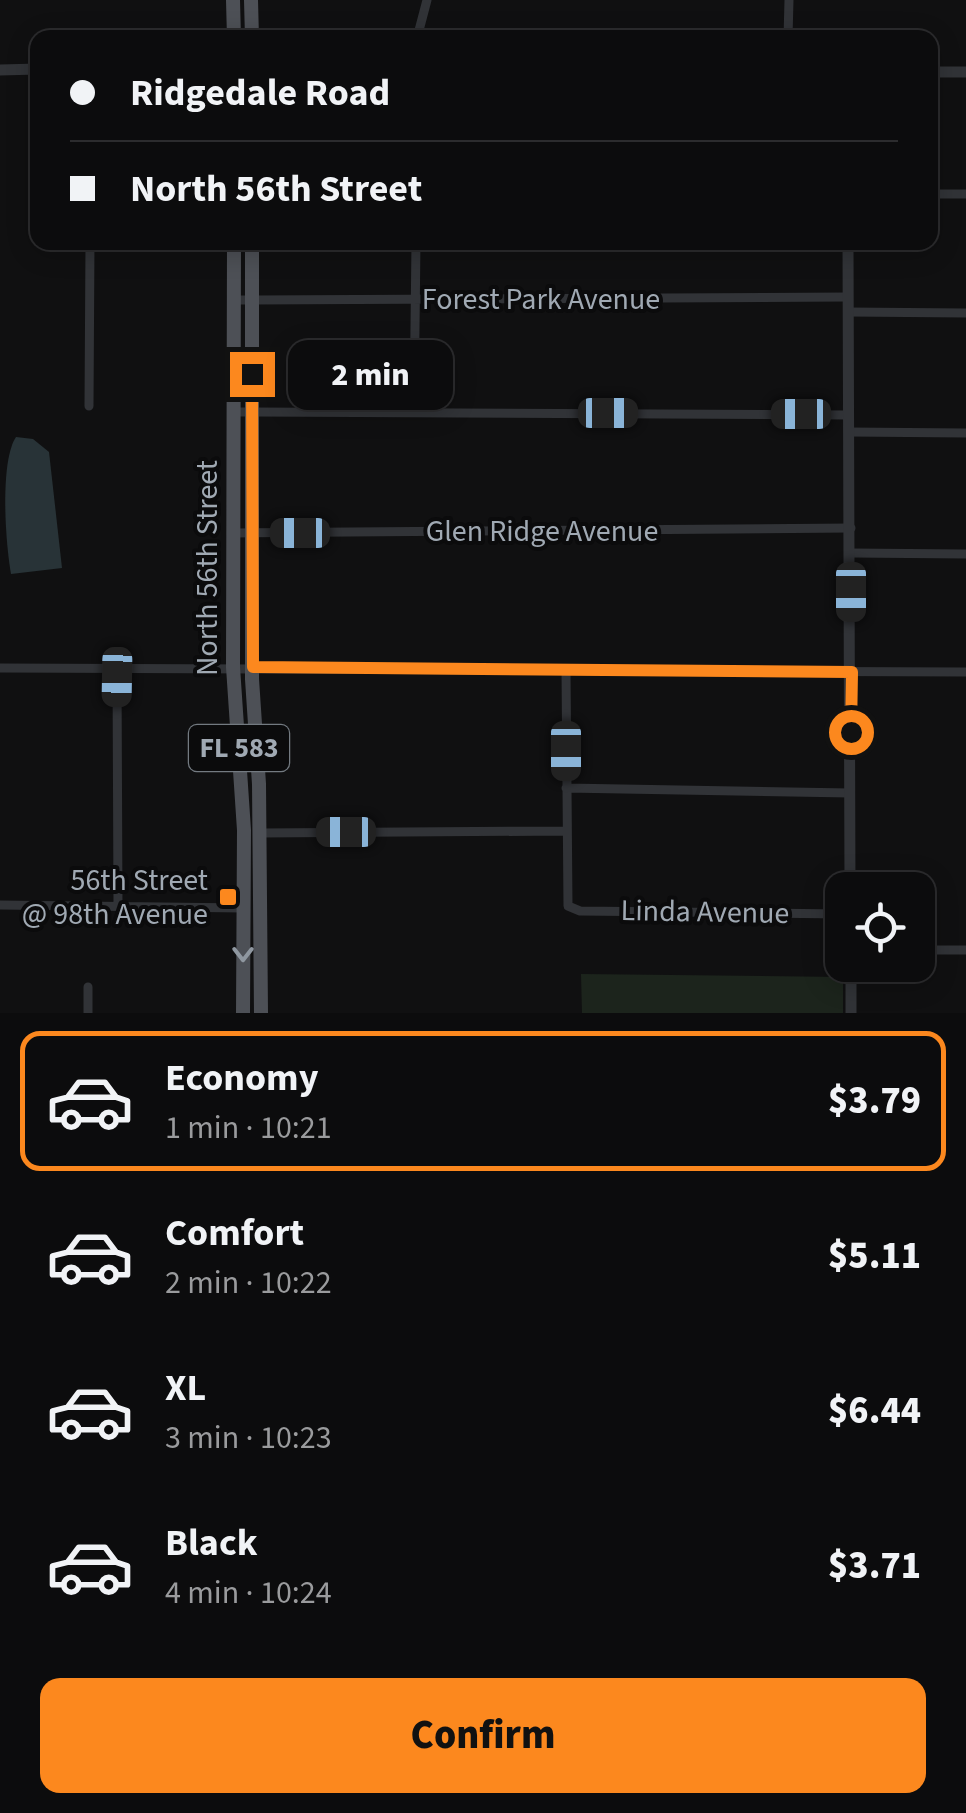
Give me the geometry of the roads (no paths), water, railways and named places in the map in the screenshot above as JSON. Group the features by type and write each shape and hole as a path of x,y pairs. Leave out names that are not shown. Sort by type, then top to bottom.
{"main road":[{"path":"233,0 234,30"},
{"path":"251,0 252,30"},
{"name":"North 56th Street","path":"234,250 233,667 244,836 243,1013"},
{"name":"North 56th Street","path":"252,250 253,667 260,833 261,1013"},
{"path":"242,908 261,908"}],"street":[{"path":"419,30 427,0"},
{"path":"788,30 789,0"},
{"path":"0,70 30,69"},
{"path":"938,72 966,72"},
{"path":"938,194 966,194"},
{"path":"89,406 90,250"},
{"path":"414,412 416,250"},
{"path":"848,250 850,872"},
{"name":"Forest Park Avenue","path":"234,300 848,297"},
{"path":"848,312 966,313"},
{"path":"234,412 849,414"},
{"path":"849,432 966,432"},
{"name":"Glen Ridge Avenue","path":"234,533 850,528"},
{"path":"850,553 966,554"},
{"path":"0,668 966,672"},
{"path":"117,668 118,906"},
{"path":"260,833 565,832 566,670"},
{"path":"566,788 850,793"},
{"name":"Linda Avenue","path":"565,832 568,906 580,911 825,914"},
{"path":"0,905 242,908"},
{"path":"935,950 966,950"},
{"path":"851,1013 852,982"},
{"path":"88,986 88,1013"}],"place":[{"name":"56th Street @ 98th Avenue","path":"228,897"}]}
